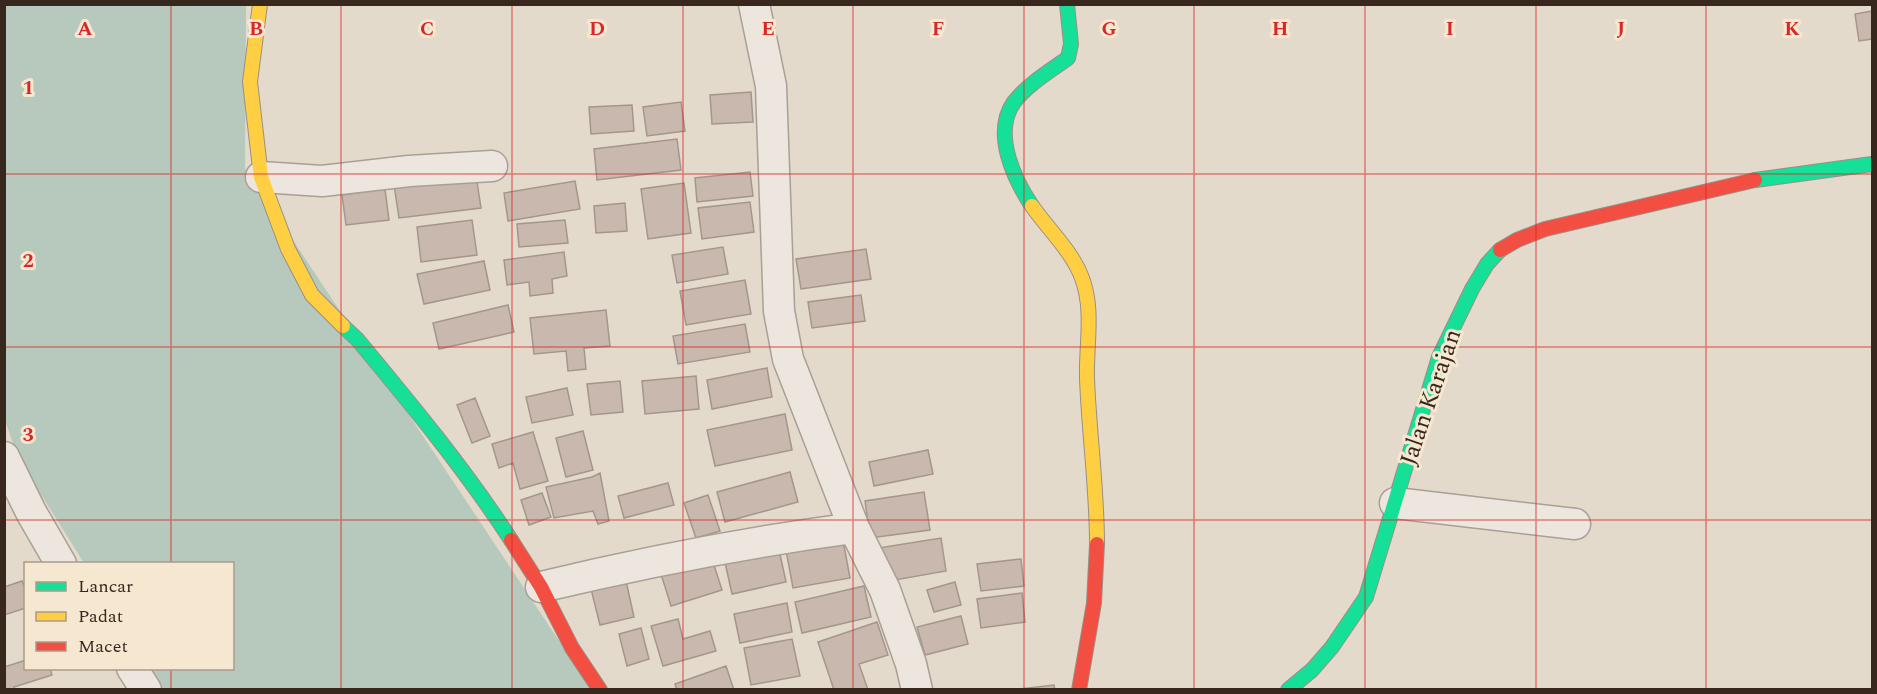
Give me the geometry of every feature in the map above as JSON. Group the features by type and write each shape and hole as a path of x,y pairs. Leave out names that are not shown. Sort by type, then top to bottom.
{"street":[{"path":"260,4 250,82 261,177 288,249 312,295 357,339 436,434 484,499 542,587 572,648 600,690"},
{"path":"754,4 771,86 778,311 788,359 854,528 885,590 911,664 917,690"},
{"path":"1067,4 1071,44 1068,58 1027,88 1011,106 1006,120 1007,147 1014,174 1022,192 1074,260 1083,282 1088,305 1087,374 1096,523 1095,591 1079,690"},
{"name":"Jalan Karajan","path":"1288,690 1305,677 1325,655 1348,627 1366,597 1439,357 1472,289 1487,264 1500,250 1517,240 1545,229 1740,182 1872,164"},
{"path":"261,177 322,181 409,171 492,166"},
{"path":"4,458 60,562"},
{"path":"1395,503 1575,524"},
{"path":"542,587 629,566 767,539 854,528"},
{"path":"133,670 146,690"}],"shaded area":[{"path":"5,5 246,5 245,168 591,689 163,689 151,670 234,670 234,562 83,562 18,458 5,420"}],"building":[{"path":"1872,11 1872,39 1859,41 1855,14"},
{"path":"751,92 753,122 712,124 710,95"},
{"path":"681,102 685,131 647,136 643,107"},
{"path":"632,105 634,131 591,134 589,107"},
{"path":"677,139 681,170 597,180 594,149"},
{"path":"750,172 753,196 697,202 695,178"},
{"path":"476,175 481,208 399,218 394,185"},
{"path":"575,181 580,209 508,221 504,193"},
{"path":"684,183 691,233 648,239 641,189"},
{"path":"385,189 389,220 346,225 342,195"},
{"path":"750,202 754,232 702,239 698,208"},
{"path":"625,203 627,231 596,233 594,206"},
{"path":"472,220 477,255 421,262 417,227"},
{"path":"565,220 568,243 519,247 517,224"},
{"path":"723,247 728,274 677,283 672,255"},
{"path":"866,249 871,279 801,289 796,259"},
{"path":"564,252 567,276 552,279 553,293 530,296 529,282 507,285 504,260"},
{"path":"484,261 490,290 424,304 417,274"},
{"path":"745,280 751,314 686,325 680,291"},
{"path":"861,295 865,321 812,328 808,302"},
{"path":"508,305 514,332 439,349 433,323"},
{"path":"606,310 610,346 584,348 586,369 568,371 566,351 534,354 530,318"},
{"path":"745,324 750,352 678,364 673,336"},
{"path":"767,368 772,397 712,409 707,380"},
{"path":"696,376 699,409 645,414 642,381"},
{"path":"620,381 623,412 591,415 587,384"},
{"path":"567,388 573,415 532,423 526,397"},
{"path":"475,398 490,436 472,443 457,405"},
{"path":"785,414 792,450 715,466 707,430"},
{"path":"583,431 593,470 566,477 556,438"},
{"path":"533,432 548,481 520,489 513,463 499,468 492,444"},
{"path":"928,450 933,474 874,486 869,462"},
{"path":"790,472 798,502 725,522 717,492"},
{"path":"600,473 609,521 598,524 593,511 554,518 546,487 592,477"},
{"path":"668,483 674,505 624,518 618,496"},
{"path":"924,492 930,530 870,538 865,501"},
{"path":"542,493 551,517 529,525 521,500"},
{"path":"708,495 720,531 696,538 684,503"},
{"path":"842,535 850,578 793,588 785,545"},
{"path":"941,538 946,571 884,582 878,548"},
{"path":"778,545 786,582 732,594 724,558"},
{"path":"712,559 722,590 671,606 661,574"},
{"path":"1021,559 1024,586 981,591 977,564"},
{"path":"22,581 24,609 4,615 4,587"},
{"path":"626,581 634,617 600,625 591,589"},
{"path":"955,582 961,605 934,612 927,590"},
{"path":"864,586 871,617 802,633 795,602"},
{"path":"1022,593 1025,622 981,628 977,599"},
{"path":"787,603 792,632 740,643 734,614"},
{"path":"961,616 968,644 925,655 917,627"},
{"path":"678,619 683,639 710,631 716,651 663,666 651,626"},
{"path":"877,622 888,655 859,664 868,690 834,690 818,642"},
{"path":"641,628 649,659 627,666 619,634"},
{"path":"792,639 800,676 751,685 744,648"},
{"path":"24,661 24,670 51,670 52,675 14,687 15,690 4,690 4,667"},
{"path":"726,666 734,690 677,690 675,684"},
{"path":"1054,685 1055,690 1020,690 1020,689"}],"traffic: fast":[{"path":"1032,206 1018,183 1008,156 1005,128 1008,114 1020,95 1068,58 1071,44 1067,4"},
{"path":"1755,180 1872,164"},
{"path":"1288,690 1312,670 1332,647 1366,597 1439,357 1472,289 1487,264 1500,250"},
{"path":"343,326 357,339 437,437 511,540"}],"traffic: slow":[{"path":"260,4 250,82 261,177 288,249 312,295 343,326"},
{"path":"1032,206 1078,268 1086,290 1089,315 1087,378 1097,544"}],"traffic: jam":[{"path":"1500,250 1517,240 1545,229 1755,180"},
{"path":"511,540 541,587 572,648 600,690"},
{"path":"1079,690 1094,603 1097,544"}]}
